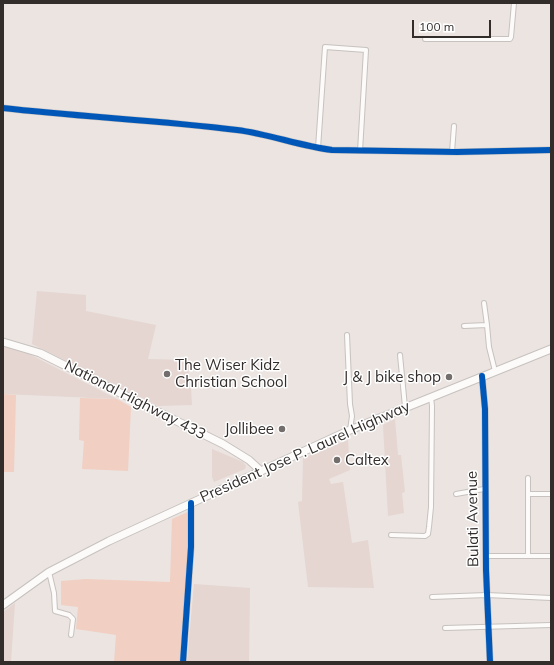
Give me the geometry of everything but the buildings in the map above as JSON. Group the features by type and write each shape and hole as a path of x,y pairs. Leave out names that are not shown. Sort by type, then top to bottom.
{"main road":[{"name":"National Highway 433","path":"3,342 35,351 223,444 249,460 261,471"},
{"name":"President Jose P. Laurel Highway","path":"3,605 49,572 109,540 350,430 551,349"}],"street":[{"path":"425,39 510,39 514,3"},
{"path":"318,148 325,47 366,50 360,151"},
{"path":"3,108 169,122 239,130 318,148 360,151 452,152 551,150"},
{"path":"452,152 454,126"},
{"path":"484,303 489,347 496,371"},
{"path":"464,326 487,325"},
{"path":"347,335 350,404 352,416 350,430"},
{"path":"400,355 405,407"},
{"name":"Bulati Avenue","path":"482,376 485,409 484,489 490,662"},
{"path":"391,535 425,536 428,534 430,527 432,406 430,397"},
{"path":"528,478 528,556"},
{"path":"456,494 484,489"},
{"path":"528,494 551,494"},
{"path":"183,662 191,547 192,503"},
{"path":"486,556 551,556"},
{"path":"49,572 54,593 55,611 70,616 72,619 71,635"},
{"path":"432,597 487,595 551,598"},
{"path":"445,628 551,625"}],"shaded area":[{"path":"37,291 86,295 86,311 156,325 148,359 189,360 188,388 191,388 192,405 158,406 32,344"},
{"path":"3,346 29,354 117,399 3,394"},
{"path":"3,394 16,395 14,472 3,472"},
{"path":"80,398 117,399 131,407 128,471 82,469 84,441 79,440"},
{"path":"395,419 398,455 401,455 405,492 402,493 404,513 388,516 383,425"},
{"path":"348,440 350,470 329,479 331,484 343,482 352,543 368,540 374,588 308,587 298,502 302,501 303,458"},
{"path":"212,449 243,462 246,466 245,469 214,482 212,477"},
{"path":"190,511 183,662 114,662 116,635 76,629 78,607 61,605 61,581 86,579 170,582 172,519"},
{"path":"194,584 250,588 249,662 187,662"},
{"path":"15,603 11,662 3,662 3,612"}],"cycle path":[{"path":"3,108 237,130 332,150 457,152 551,150"},
{"path":"482,376 485,409 486,570 490,662"},
{"path":"183,662 191,547 191,503"}],"place":[{"name":"The Wiser Kidz Christian School","path":"167,374"},
{"name":"J & J bike shop","path":"449,377"},
{"name":"Jollibee","path":"282,429"},
{"name":"Caltex","path":"337,460"}]}
